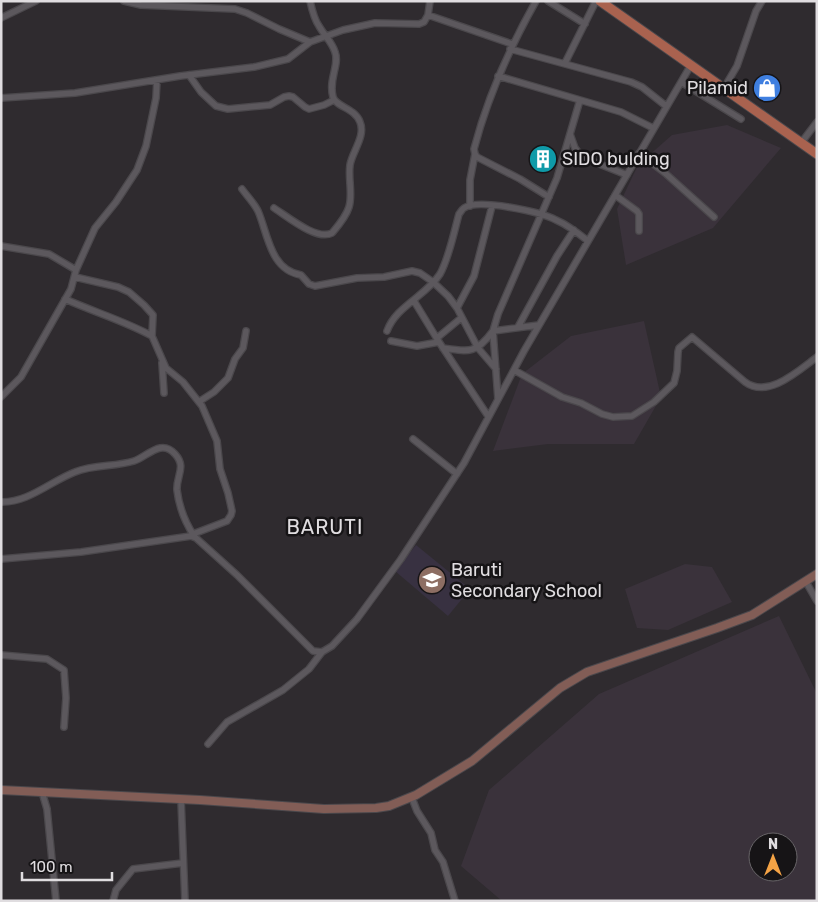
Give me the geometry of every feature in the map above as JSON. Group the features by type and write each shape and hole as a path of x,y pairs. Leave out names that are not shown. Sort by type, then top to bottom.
{"main road":[{"path":"598,1 817,154"}],"street":[{"path":"1,18 23,4 36,1"},
{"path":"124,1 140,5 235,9 310,42"},
{"path":"274,208 323,236 332,233 346,215 350,204 350,167 360,136 361,126 356,114 334,100 331,80 337,62 336,56 332,44 315,19 310,1"},
{"path":"1,98 75,94 189,75 254,68 282,61 295,54 310,42 325,35 375,23 419,24 424,22 428,15 430,1"},
{"path":"470,206 470,180 477,137 498,76 511,46 536,1"},
{"path":"548,1 585,24"},
{"path":"565,63 598,1"},
{"path":"724,88 737,66 756,11 762,1"},
{"path":"428,15 511,46 631,82 642,87 666,106"},
{"path":"208,744 227,722 292,684 309,669 322,652 332,646 357,619 414,542 457,474 539,325 691,65"},
{"path":"189,75 201,92 216,106 228,109 270,105 289,96 309,109 334,100"},
{"path":"498,76 621,112 653,128"},
{"path":"1,398 22,377 65,299 95,228 127,186 140,162 146,146 156,98 157,80"},
{"path":"681,82 741,119"},
{"path":"442,348 469,351 478,348 493,331 508,288 549,198 564,157 580,100"},
{"path":"801,143 817,122"},
{"path":"570,134 575,148 582,156 627,175"},
{"path":"639,153 665,173 714,217"},
{"path":"474,154 482,160 506,171 549,198"},
{"path":"242,189 257,210 267,242 288,272 301,275 309,284 314,286 345,280 384,277 412,271 420,273 433,282 457,308 478,348 496,369"},
{"path":"615,195 637,211 639,214 639,231"},
{"path":"388,331 392,320 433,282 442,267 459,214 464,208 470,206 492,206 527,210 542,214 574,230 588,242"},
{"path":"457,308 474,276 492,206"},
{"path":"518,327 557,256 574,230"},
{"path":"1,246 49,254 76,270"},
{"path":"1,559 116,548 195,536 227,521 232,515 228,493 220,469 217,441 200,401 184,382 166,368 152,336 152,315 137,299 118,287 75,277"},
{"path":"65,299 132,325 152,336"},
{"path":"414,301 442,348 488,416"},
{"path":"391,341 417,346 438,340 461,318"},
{"path":"493,331 539,325"},
{"path":"200,401 214,392 228,378 235,359 243,348 246,331"},
{"path":"493,331 498,399"},
{"path":"514,370 562,396 602,414 622,418 632,416 647,407 674,383 678,352 692,337 752,387 760,388 780,382 817,357"},
{"path":"162,360 164,393"},
{"path":"413,439 457,474"},
{"path":"1,502 18,500 66,475 85,468 137,461 154,449 162,448 174,452 180,461 181,471 177,487 183,514 195,536 232,570 307,646 313,651 322,652"},
{"path":"1,790 181,799 324,809 389,806 412,798 472,761 560,688 587,672 752,615 817,574"},
{"path":"806,582 817,601"},
{"path":"1,655 47,658 64,670 66,698 64,727"},
{"path":"42,792 47,809 56,901"},
{"path":"412,798 417,811 432,832 434,850 443,862 455,901"},
{"path":"181,799 185,901"},
{"path":"113,901 116,890 133,869 184,863"}],"shaded area":[{"path":"727,125 781,148 713,228 626,265 617,209 638,165 672,135"},
{"path":"644,321 661,397 634,444 548,444 493,451 522,374 571,336"},
{"name":"Baruti Secondary School","path":"416,545 470,589 448,616 395,571"},
{"path":"685,564 712,567 732,602 668,630 637,628 625,589"},
{"path":"779,616 817,694 817,901 502,901 461,866 489,790 599,694"}],"place":[{"name":"Pilamid","path":"767,88"},
{"name":"SIDO bulding","path":"543,159"},
{"name":"Baruti Secondary School","path":"432,580"}],"district":[{"name":"BARUTI","path":"325,527"}]}
